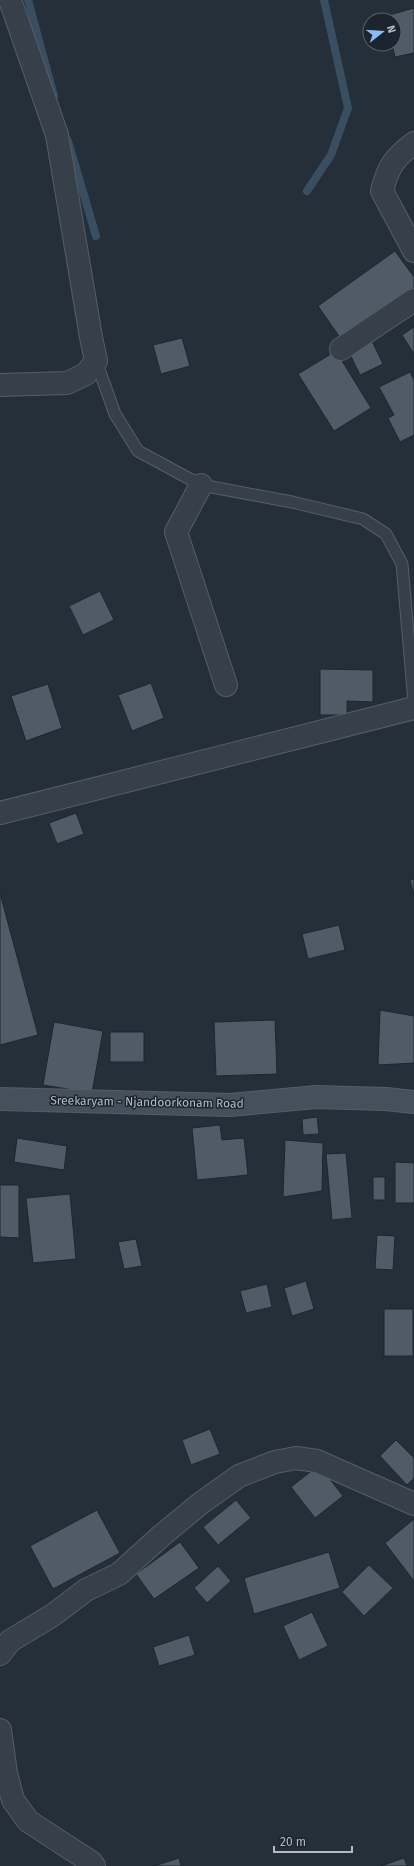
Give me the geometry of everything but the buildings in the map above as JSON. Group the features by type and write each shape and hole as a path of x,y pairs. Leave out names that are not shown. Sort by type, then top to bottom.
{"main road":[{"name":"Sreekaryam - Njandoorkonam Road","path":"0,1099 230,1104 316,1097 386,1099 414,1102"}],"street":[{"path":"0,385 66,383 86,374 96,361 57,135 10,0"},
{"path":"414,143 406,149 386,172 382,191 414,251"},
{"path":"341,349 414,300"},
{"path":"202,485 176,532 226,685"},
{"path":"0,813 414,708"},
{"path":"0,1654 10,1641 53,1615 86,1590 119,1574 160,1536 201,1503 239,1476 275,1462 296,1458 317,1461 414,1504"},
{"path":"0,1730 6,1773 13,1800 28,1821 91,1862 94,1866"}],"lane":[{"path":"96,361 115,414 138,451 202,485 292,502 363,519 386,534 402,564 414,702"}],"waterway":[{"path":"28,0 54,96"},
{"path":"307,191 331,155 348,108 324,0"},
{"path":"68,141 96,236"}]}
